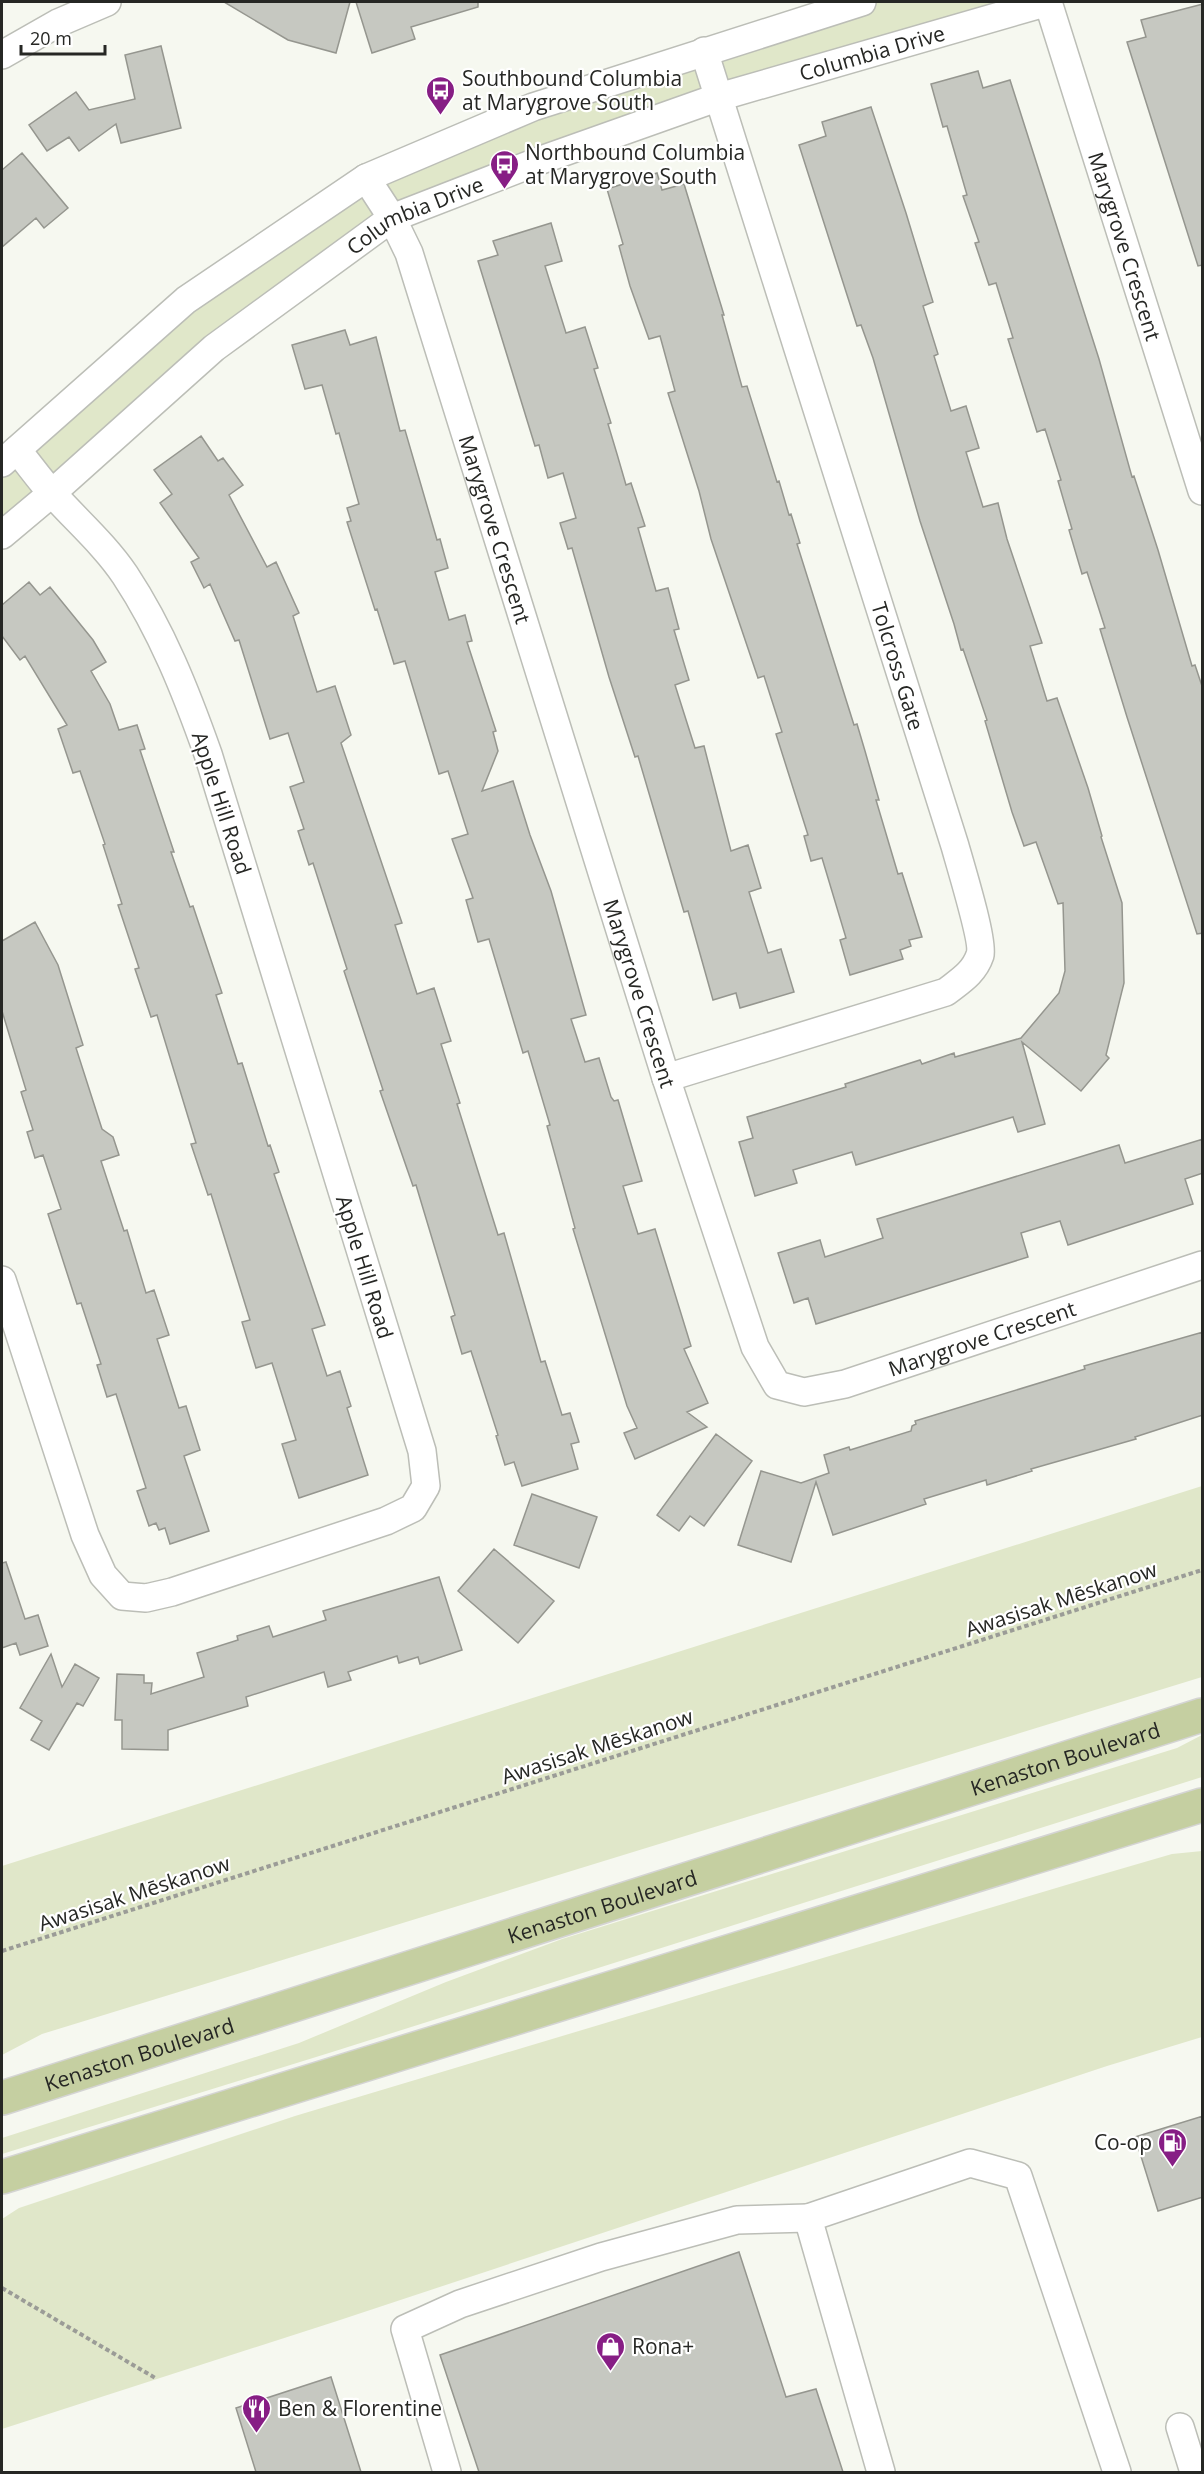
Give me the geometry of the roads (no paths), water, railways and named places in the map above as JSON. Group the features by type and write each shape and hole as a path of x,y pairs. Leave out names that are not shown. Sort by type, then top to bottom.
{"main road":[{"name":"Kenaston Boulevard","path":"8,2092 1203,1715"},
{"path":"8,2179 1200,1807"}],"street":[{"path":"2,55 58,23 107,2"},
{"path":"9,456 186,300 366,178 533,107 862,2"},
{"name":"Columbia Drive","path":"2,535 214,348 392,218 544,159 719,97 1048,2"},
{"name":"Marygrove Crescent","path":"1048,2 1203,491"},
{"name":"Tolcross Gate","path":"666,1078 946,992 968,976 981,953 955,846 704,51"},
{"name":"Marygrove Crescent","path":"366,178 392,218 409,253 666,1078 755,1347 777,1385 804,1392 845,1384 1203,1265"},
{"name":"Apple Hill Road","path":"2,1280 85,1535 103,1575 122,1596 146,1598 172,1592 386,1521 412,1508 426,1486 422,1450 208,754 186,692 165,643 124,574 52,493 9,456"},
{"path":"447,2472 405,2329 460,2304 601,2257 737,2220 808,2218 970,2163 1018,2176 1117,2472"},
{"path":"808,2218 881,2472"},
{"path":"1180,2427 1194,2472"}],"place":[{"name":"Southbound Columbia at Marygrove South","path":"441,116"},
{"name":"Northbound Columbia at Marygrove South","path":"504,190"},
{"name":"Co-op","path":"1173,2168"},
{"name":"Rona+","path":"611,2372"},
{"name":"Ben & Florentine","path":"257,2434"}]}
